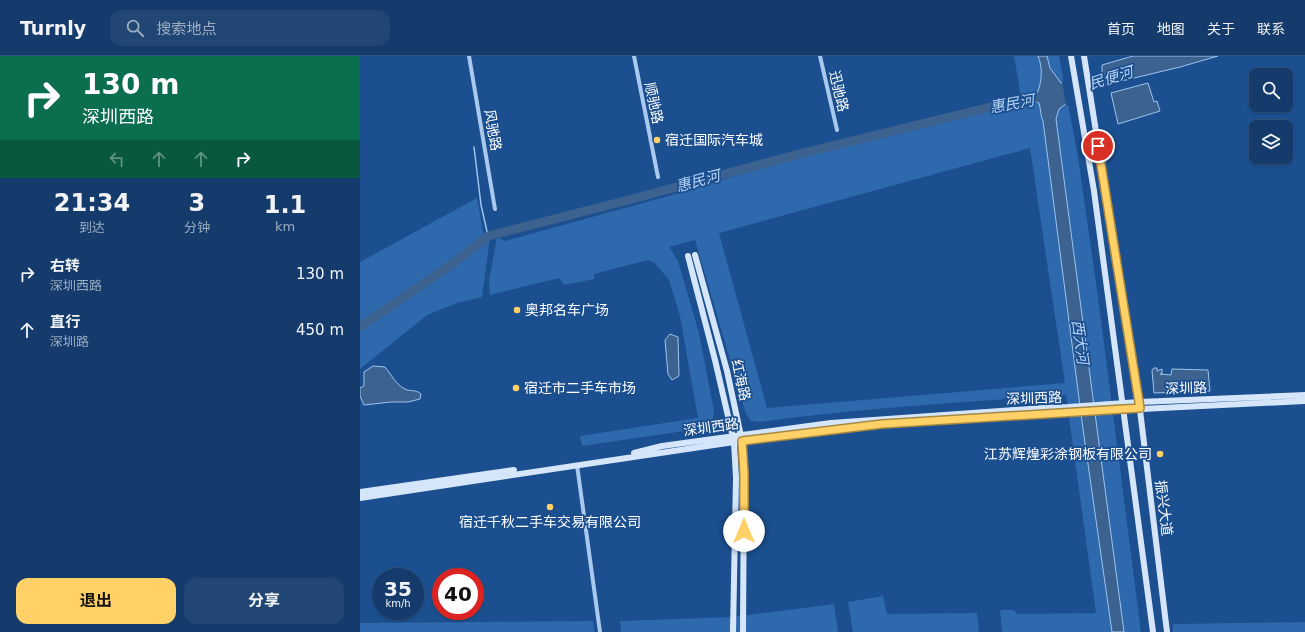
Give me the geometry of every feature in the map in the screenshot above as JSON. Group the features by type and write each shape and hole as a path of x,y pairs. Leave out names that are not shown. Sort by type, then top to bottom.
{"street":[{"name":"风驰路","path":"469,56 495,209"},
{"name":"顺驰路","path":"634,56 658,178"},
{"name":"迅驰路","path":"820,56 837,130"},
{"name":"振兴大道","path":"1071,56 1094,191 1153,632"},
{"name":"振兴大道","path":"1084,56 1139,405 1168,632"},
{"name":"红海路","path":"688,256 717,366 733,439 736,478 733,632"},
{"name":"红海路","path":"695,256 725,364 741,438 744,473 743,632"},
{"name":"深圳路","path":"1070,410 1305,395"},
{"name":"深圳路","path":"1139,405 1305,402"},
{"name":"深圳西路","path":"360,492 637,452 662,446 855,426 1070,410"},
{"name":"深圳西路","path":"360,498 578,465 733,439"},
{"path":"578,465 600,632"}],"shaded area":[{"path":"1014,56 1059,56 1078,157 1098,297 1141,632 1002,632 1000,610 1013,610 1018,614 1096,613 1066,395 913,406 760,422 751,421 746,414 695,240 669,247 678,261 699,333 714,411 713,418 708,424 698,429 582,446 580,436 698,418 680,316 669,280 655,263 648,260 594,274 594,279 564,285 559,278 490,295 489,281 497,237 505,241 690,190 778,163 1022,103","holes":["1030,148 1065,383 767,408 719,233"]},
{"path":"477,198 484,237 449,264 360,324 360,262"},
{"path":"490,237 482,297 457,303 427,315 360,369 360,330"},
{"path":"883,596 887,614 977,613 979,632 853,632 848,602"},
{"path":"834,604 838,632 621,632 620,621 734,617"},
{"path":"593,621 594,632 360,632 360,623"},
{"path":"1305,622 1305,632 1173,632 1173,624"}],"water":[{"path":"1038,56 1047,56 1050,68 1061,83 1098,74 1102,72 1102,65 1133,56 1218,56 1180,67 1101,86 1059,109 1056,119 1124,632 1112,632 1083,429 1043,121 1039,103 1028,98 1037,94 1040,84 1041,70"},
{"path":"1148,83 1154,102 1157,101 1160,111 1118,124 1111,93"},
{"path":"670,334 678,337 679,376 672,380 668,374 665,340"},
{"path":"373,366 385,367 396,382 402,387 421,394 420,399 408,402 364,405 360,396 360,388 364,386 364,372"},
{"path":"1157,368 1157,371 1162,369 1162,374 1160,374 1171,375 1172,369 1208,370 1210,391 1154,393 1152,370"}],"pier":[{"path":"1096,72 1099,89 1066,106 1062,81"}],"waterway":[{"name":"惠民河","path":"360,327 455,262 488,236 803,153 1028,98 1040,97"},
{"path":"474,147 481,205 488,236"}],"place":[{"name":"宿迁国际汽车城","path":"657,140"},
{"name":"奥邦名车广场","path":"517,310"},
{"name":"宿迁市二手车市场","path":"516,388"},
{"name":"江苏辉煌彩涂钢板有限公司","path":"1160,454"},
{"name":"宿迁千秋二手车交易有限公司","path":"550,507"}],"route":[{"path":"744,531 744,473 742,441 882,424 1140,408 1098,146"}],"water label":[{"name":"民便河","path":"1111,78"},
{"name":"西大河","path":"1080,342"}]}
